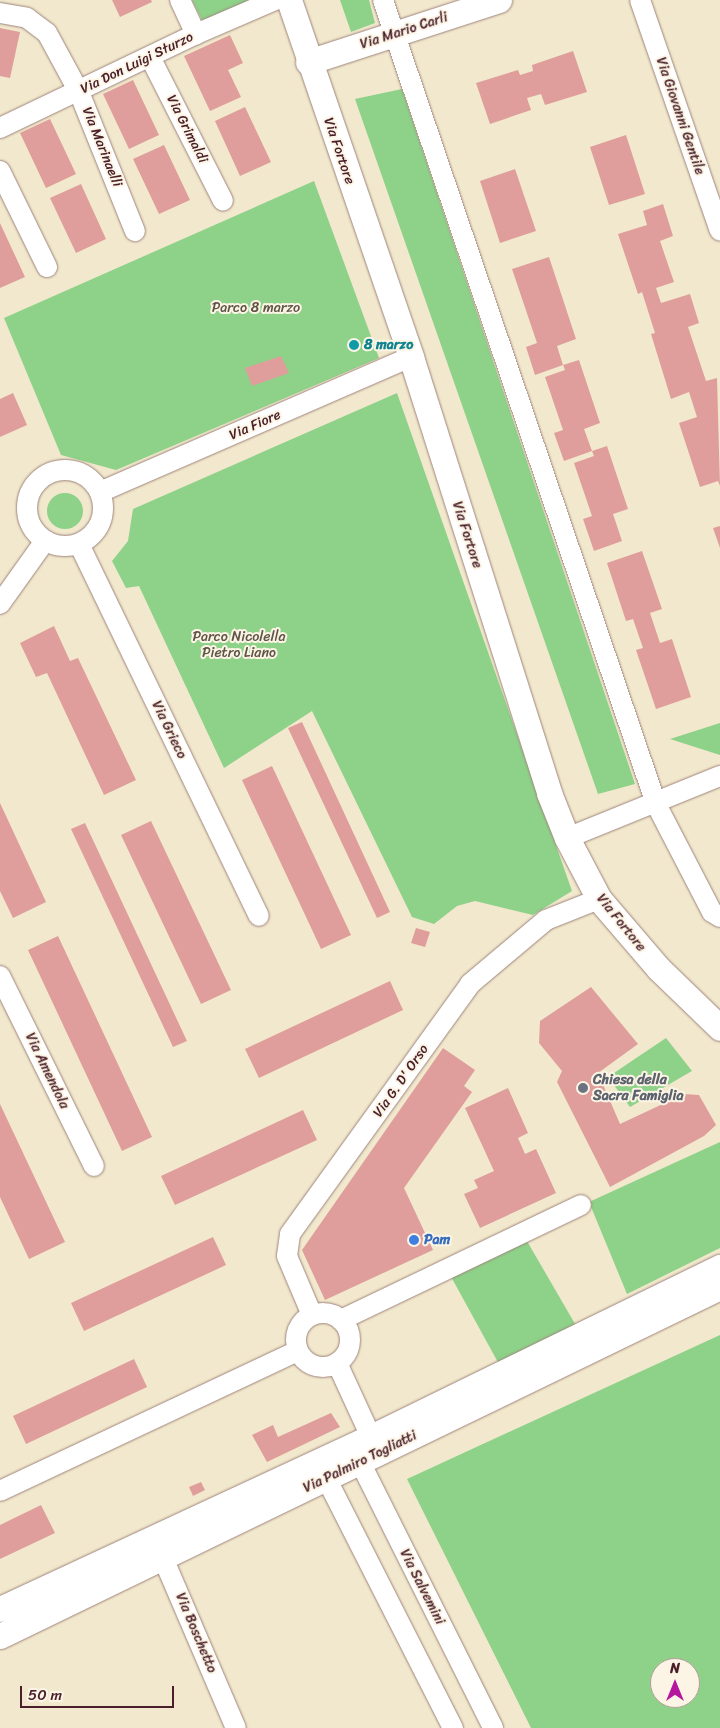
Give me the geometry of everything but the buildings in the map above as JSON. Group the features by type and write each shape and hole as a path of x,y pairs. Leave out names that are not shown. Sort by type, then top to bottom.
{"street":[{"path":"180,0 196,34"},
{"name":"Via Don Luigi Sturzo","path":"0,128 79,92 196,34 275,0"},
{"name":"Via Fortore","path":"289,0 308,62 411,357 550,793 567,838 599,898 659,969 720,1028"},
{"path":"383,0 656,804 712,912 720,918"},
{"name":"Via Mario Carli","path":"308,62 499,0"},
{"name":"Via Giovanni Gentile","path":"640,0 716,205 720,231"},
{"name":"Via Marinaelli","path":"0,13 38,23 79,92 135,231"},
{"name":"Via Grimaldi","path":"150,57 223,201"},
{"path":"0,171 47,267"},
{"name":"Via Fiore","path":"100,492 411,357"},
{"path":"69,470 92,481 100,492 103,504 99,527 79,544 56,546 45,541 35,533 27,515 28,496 34,485 56,471 69,470"},
{"path":"0,604 45,541"},
{"name":"Via Grieco","path":"79,544 259,916"},
{"path":"567,838 656,804 720,776"},
{"name":"Via G. D' Orso","path":"312,1315 287,1256 290,1234 470,984 546,920 599,898"},
{"name":"Via Amendola","path":"0,976 94,1166"},
{"path":"341,1320 581,1205"},
{"name":"Via Palmiro Togliatti","path":"0,1636 160,1548 322,1470 361,1448 720,1267"},
{"name":"Via Palmiro Togliatti","path":"361,1448 720,1286"},
{"path":"312,1315 334,1315 341,1320 350,1337 347,1352 337,1363 318,1366 304,1359 298,1351 298,1329 312,1315"},
{"path":"0,1491 298,1351"},
{"path":"337,1363 361,1448"},
{"name":"Via Salvemini","path":"361,1448 493,1728"},
{"path":"322,1470 453,1728"},
{"name":"Via Palmiro Togliatti","path":"0,1609 160,1548"},
{"name":"Via Boschetto","path":"160,1548 236,1728"}],"green space":[{"path":"192,0 262,0 204,24"},
{"path":"340,0 369,0 375,23 351,32"},
{"path":"402,89 635,784 598,794 355,99"},
{"name":"Parco 8 marzo","path":"314,181 379,358 116,470 61,455 4,318"},
{"name":"Parco Nicolella Pietro Liano","path":"397,393 572,891 533,915 475,901 457,906 434,924 412,917 312,711 224,768 139,586 126,588 112,561 128,541 133,509"},
{"path":"65,493 72,494 78,498 82,504 82,518 78,524 72,528 65,529 58,528 52,524 48,518 47,511 48,504 52,498 58,494"},
{"path":"720,723 720,755 670,739"},
{"path":"666,1038 692,1071 630,1107 608,1077"},
{"path":"720,1142 720,1248 627,1294 589,1202"},
{"path":"524,1236 578,1329 500,1366 449,1273"},
{"path":"720,1335 720,1728 531,1728 407,1479"}],"place":[{"name":"8 marzo","path":"354,345"},
{"name":"Chiesa della Sacra Famiglia","path":"583,1088"},
{"name":"Pam","path":"414,1240"}]}
